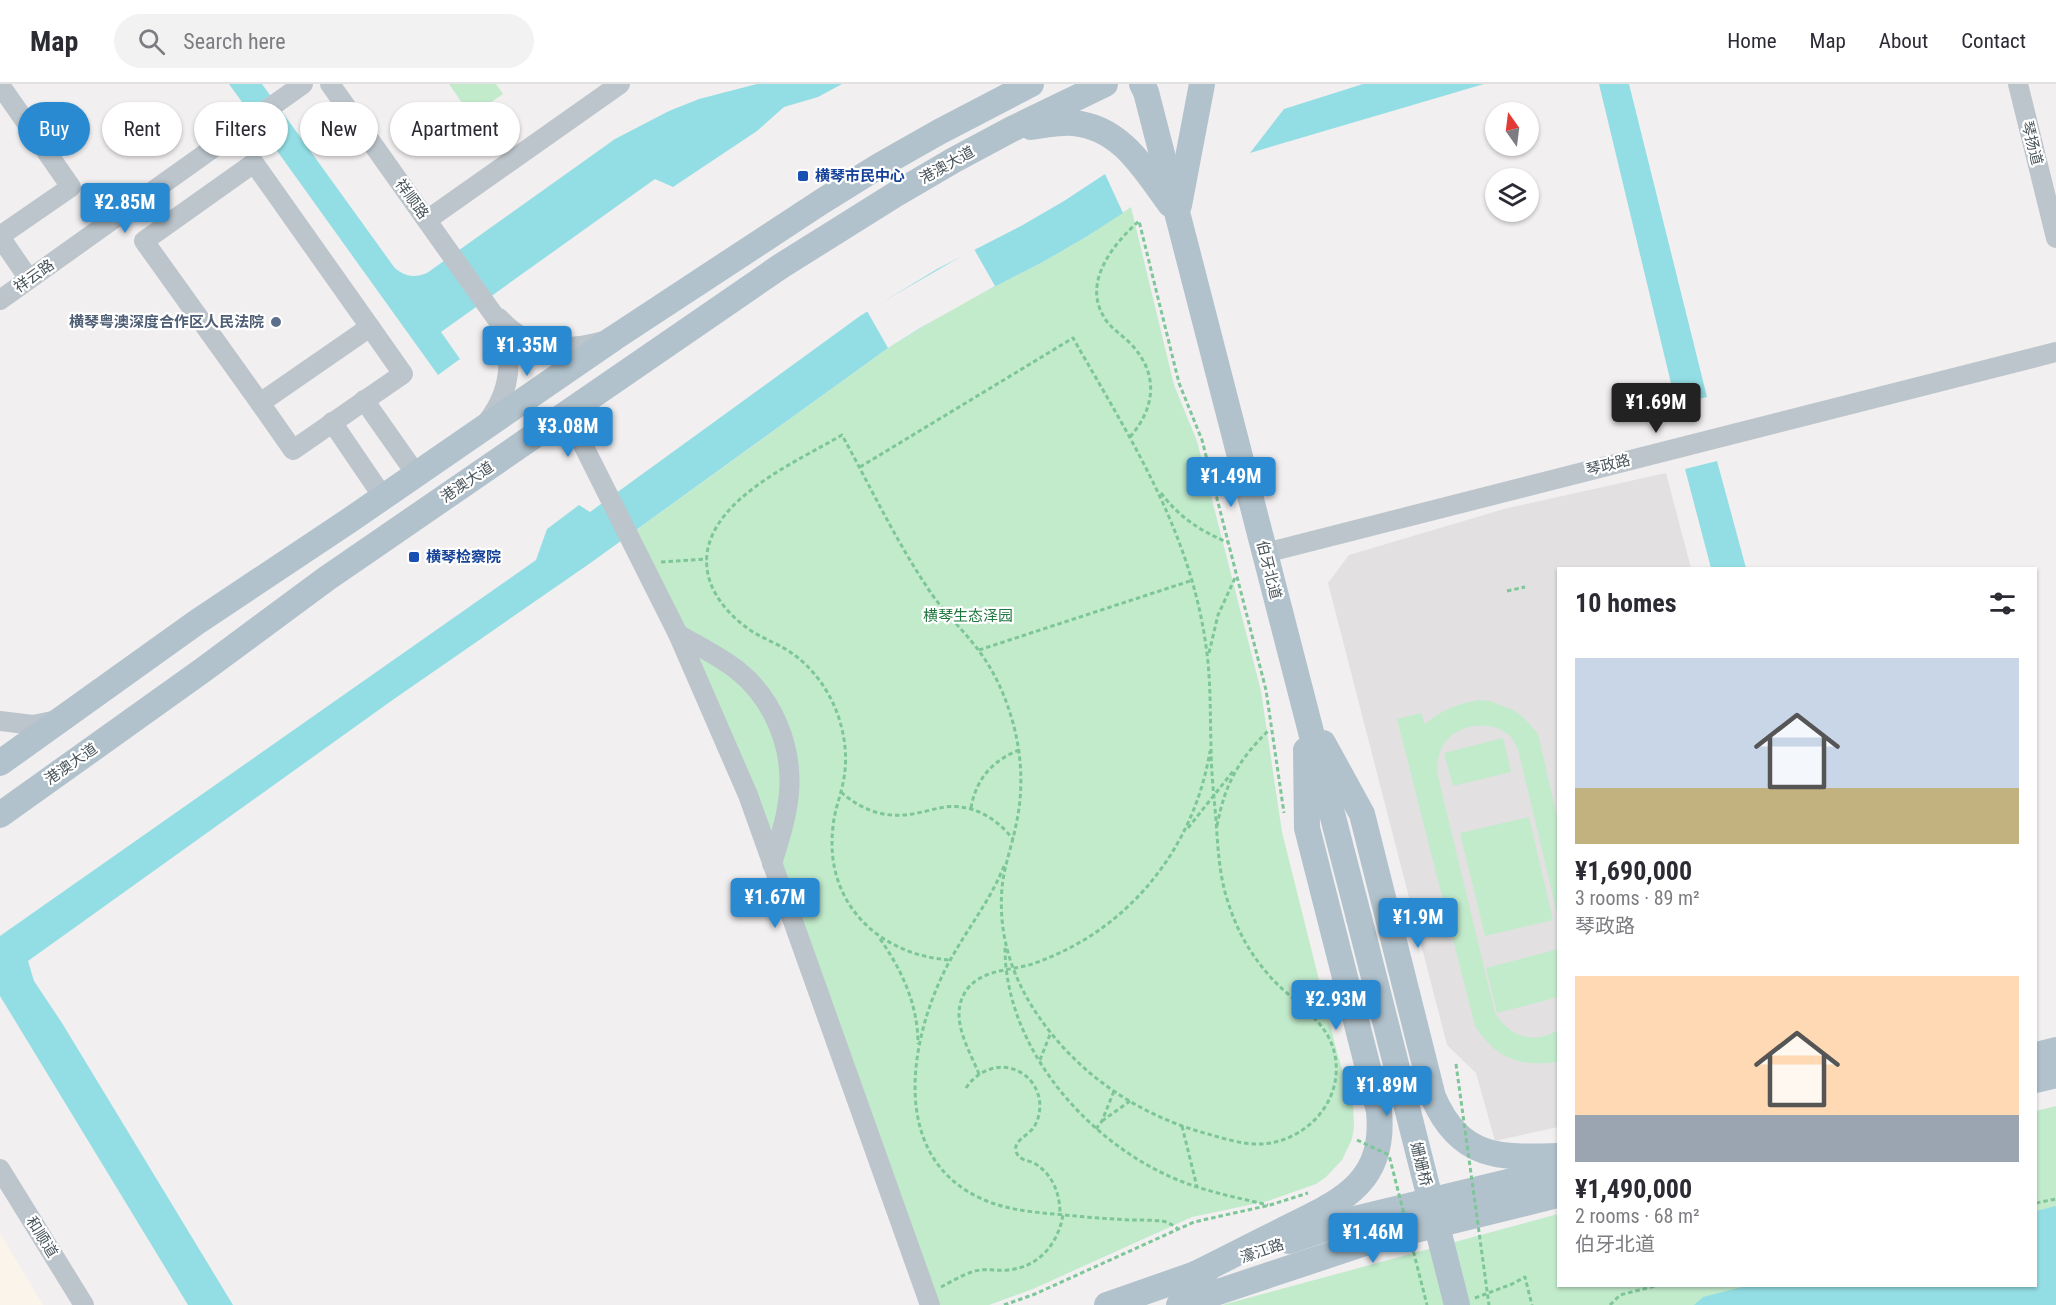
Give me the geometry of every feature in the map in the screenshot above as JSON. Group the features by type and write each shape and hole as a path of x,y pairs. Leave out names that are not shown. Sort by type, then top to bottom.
{"main road":[{"path":"0,764 197,622 614,338 869,172 1031,84"},
{"name":"港澳大道","path":"0,815 326,579 838,229 944,166 1012,129 1105,84"},
{"name":"伯牙北道","path":"1142,84 1359,918"},
{"path":"1177,214 1202,84"},
{"path":"1012,129 1067,123 1087,125 1105,132 1131,152 1177,214"},
{"path":"1305,708 1362,814 1433,1097 1439,1110 1446,1122 1465,1141 1489,1153 1516,1158 1557,1156"},
{"path":"1191,1276 1335,1204 1346,1196 1356,1187 1372,1164 1379,1138 1379,1111 1307,828 1305,708"},
{"name":"姗姗桥","path":"1359,918 1462,1303"},
{"path":"2037,1055 2056,1050"},
{"path":"2037,1080 2056,1075"},
{"name":"濠江路","path":"1107,1305 1351,1220 1557,1170"},
{"name":"濠江路","path":"1179,1305 1371,1241 1557,1195"}],"street":[{"name":"祥云路","path":"0,300 303,84"},
{"name":"祥顺路","path":"330,84 495,314 506,337 509,356 508,375 502,399 480,430"},
{"path":"427,220 620,84"},
{"name":"琴扬道","path":"2018,84 2056,238"},
{"path":"0,86 71,187 0,237 29,279"},
{"path":"254,163 403,374 364,400 293,450 144,241 254,163"},
{"name":"祥顺路","path":"495,314 519,335 548,347 573,348 614,338"},
{"path":"260,403 370,327"},
{"name":"琴政路","path":"1265,553 2056,352"},
{"path":"364,400 416,474"},
{"path":"567,413 678,634 748,795 928,1300"},
{"path":"332,422 383,497"},
{"path":"678,634 739,672 764,700 782,735 789,772 789,792 787,811 772,864"},
{"path":"0,721 33,725 63,719"},
{"name":"和顺道","path":"0,1169 84,1305"}],"path":[{"path":"1130,438 1141,424 1149,408 1151,391 1149,373 1142,357 1102,315 1097,289 1113,247 1139,221 1179,383 1202,440 1266,690 1270,728 1286,820"},
{"path":"860,467 1073,338 1156,487 1174,527 1193,580 1208,657 1212,712 1210,745 1202,789 1185,832 1174,852 1147,888 1114,920 1056,955 1012,970 985,975 975,981 962,998 959,1009 961,1030 979,1074"},
{"path":"918,1050 933,997 950,960 997,884 1007,858 1020,800 1019,750 1007,703 999,684 979,650 947,615 924,583 842,435 736,500 724,514 709,542 707,559 710,580 714,592 731,614 754,632 793,654 806,665 825,689 836,711 843,734 845,766 832,828 833,859 837,874 853,909 867,927 892,945 913,954 950,960"},
{"path":"1156,487 1187,521 1228,542"},
{"path":"638,555 707,559"},
{"path":"1208,657 1218,615 1236,576"},
{"path":"979,650 1193,580"},
{"path":"1507,591 1525,587"},
{"path":"1185,832 1241,760 1270,728"},
{"path":"1005,943 1012,970 1024,994 1051,1032 1072,1057 1130,1101 1182,1126 1226,1139 1259,1144 1279,1142 1297,1134 1318,1115 1325,1108 1332,1093 1336,1076 1336,1060 1332,1043 1324,1028 1313,1015 1283,991 1268,975 1243,939 1234,919 1224,888 1218,856 1210,745"},
{"path":"971,808 977,787 990,768 1019,750"},
{"path":"1217,831 1226,790 1241,760"},
{"path":"841,792 870,811 893,815 944,807 971,808 995,820 1013,839"},
{"path":"1007,858 1002,886 1001,915 1006,971 1015,1008 1040,1060 1060,1091 1096,1129 1140,1161 1197,1187 1270,1205"},
{"path":"879,937 908,989 918,1027 915,1096 916,1115 921,1133 939,1167 952,1180 967,1192 1002,1206 1062,1214 1161,1221 1178,1229"},
{"path":"1040,1060 1051,1032"},
{"path":"1332,1043 1340,1041"},
{"path":"1456,1064 1489,1305"},
{"path":"928,1300 972,1272 1008,1270 1030,1264 1053,1244 1061,1227 1062,1214 1058,1194 1049,1176 1042,1168 1016,1154 1015,1147 1034,1128 1038,1120 1040,1110 1037,1091 1032,1082 1017,1070 997,1067 979,1074 966,1088"},
{"path":"1096,1129 1102,1121 1114,1091"},
{"path":"1102,1121 1130,1101"},
{"path":"1182,1126 1197,1187"},
{"path":"1355,1146 1358,1134"},
{"path":"1357,1140 1389,1155 1427,1305"},
{"path":"1004,1305 1035,1294 1194,1222 1270,1205 1313,1190"},
{"path":"2037,1203 2056,1198"},
{"path":"1462,1303 1526,1277 1532,1305"},
{"path":"1610,1305 1620,1295 1652,1287"}],"shaded area":[{"path":"1666,473 1691,567 1557,567 1557,1127 1495,1141 1476,1073 1447,1045 1328,583 1349,555 1504,509"},
{"path":"0,1233 43,1305 0,1305"}],"green space":[{"path":"449,84 496,84 503,94 491,102 461,102"},
{"name":"横琴生态泽园","path":"1131,207 1174,385 1197,441 1261,691 1282,832 1338,1056 1353,1104 1352,1139 1342,1160 1316,1184 1268,1201 1192,1217 1033,1289 989,1305 938,1305 635,531 888,348 957,306 1086,237"},
{"path":"1490,701 1513,710 1524,718 1538,734 1557,817 1557,913 1518,749 1511,737 1496,728 1487,726 1460,730 1444,744 1437,764 1437,772 1495,1013 1508,1028 1523,1036 1540,1037 1557,1031 1557,1062 1531,1063 1510,1058 1492,1046 1475,1026 1397,719 1421,713 1425,724 1451,708 1465,703"},
{"path":"1503,738 1511,772 1453,786 1444,753"},
{"path":"1529,817 1553,920 1485,936 1460,833"},
{"path":"1557,949 1557,997 1497,1013 1486,968"},
{"path":"2056,1106 2056,1305 1222,1305 1557,1214 1557,1287 2037,1287 2037,1111"}],"water":[{"path":"229,84 262,84 275,102 242,102"},
{"path":"757,84 842,84 818,97 784,107 757,131 673,187 655,179 441,332 460,359 438,375 281,156 288,156 288,120 300,137 300,156 314,156 394,267 406,275 418,276 427,273 615,139 669,111 699,99"},
{"path":"1363,84 1484,84 1250,153 1284,109"},
{"path":"1599,84 1629,84 1707,397 1676,404"},
{"path":"1105,174 1123,213 1041,263 957,306 888,348 589,564 394,699 28,961 34,981 62,1023 233,1305 188,1305 0,996 0,936 536,560 547,529 579,505 590,512 860,316 937,269 1021,226"},
{"path":"1717,461 1746,567 1711,567 1685,469"},
{"path":"2056,1206 2056,1305 1694,1305 1703,1297 1742,1287 2037,1287 2037,1211"}],"pier":[{"path":"974,249 995,286 888,348 867,311"}],"place":[{"name":"横琴市民中心","path":"803,176"},
{"name":"横琴粤澳深度合作区人民法院","path":"276,322"},
{"name":"横琴检察院","path":"414,557"}]}
